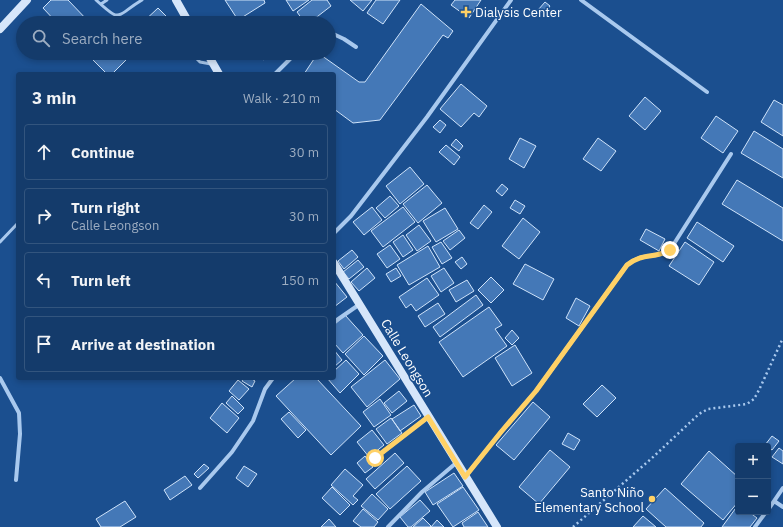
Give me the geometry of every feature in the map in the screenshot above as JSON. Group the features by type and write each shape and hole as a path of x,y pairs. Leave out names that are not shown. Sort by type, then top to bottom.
{"main road":[{"path":"0,29 27,0"},
{"path":"176,0 184,16"},
{"path":"211,60 218,72"},
{"name":"Calle Leongson","path":"336,266 496,527"}],"street":[{"path":"336,230 351,216 422,123 511,0"},
{"path":"581,0 707,92"},
{"path":"336,35 356,47"},
{"path":"277,72 289,60"},
{"path":"465,477 536,391 627,265 634,259 642,256 659,255 670,250 731,154"},
{"path":"336,321 360,304"},
{"path":"0,378 19,413 20,434 16,480"},
{"path":"200,488 232,452 253,420 265,389 272,380"},
{"path":"375,458 428,417"},
{"path":"388,527 422,492 456,463"},
{"path":"771,505 783,488"},
{"path":"774,501 783,507"},
{"path":"755,527 764,515"}],"lane":[{"path":"96,0 112,15 118,16 125,13 142,0"},
{"path":"101,4 107,0"},
{"path":"198,60 200,62 213,64"},
{"path":"0,242 16,225"}],"path":[{"path":"573,527 652,458 699,414 708,409 746,404 754,399 762,385 783,338"}],"building":[{"path":"51,0 68,0 83,16 50,16 43,8"},
{"path":"225,0 264,0 265,3 244,16 235,16"},
{"path":"286,0 309,0 293,11"},
{"path":"312,0 327,0 331,6 318,16 300,16 297,12"},
{"path":"350,0 372,0 363,11"},
{"path":"376,0 400,0 383,24 367,13"},
{"name":"Dialysis Center","path":"455,0 481,0 469,18 451,5"},
{"path":"545,2 550,6 544,14 538,10"},
{"path":"421,4 453,31 448,38 443,35 380,120 353,123 336,110 336,72 305,72 313,60 328,60 359,82 365,82"},
{"path":"158,8 166,16 149,16"},
{"path":"93,60 126,60 114,72 105,72"},
{"path":"461,84 487,106 479,117 474,113 461,127 440,109"},
{"path":"645,97 661,111 645,130 629,116"},
{"path":"774,100 783,105 783,136 761,122"},
{"path":"716,116 738,131 723,153 701,138"},
{"path":"440,120 446,125 440,133 433,127"},
{"path":"754,131 783,149 783,178 741,153"},
{"path":"520,138 536,146 524,168 509,159"},
{"path":"598,138 616,151 601,171 583,159"},
{"path":"456,139 463,146 459,151 451,145"},
{"path":"446,145 460,157 454,165 439,152"},
{"path":"410,167 424,184 400,204 386,186"},
{"path":"737,180 783,208 783,241 722,204"},
{"path":"502,184 508,189 502,196 496,191"},
{"path":"427,185 442,203 418,223 403,204"},
{"path":"390,196 399,206 385,218 376,208"},
{"path":"515,200 525,206 520,214 510,208"},
{"path":"484,205 492,212 478,229 470,223"},
{"path":"372,207 382,220 364,235 353,222"},
{"path":"403,207 415,222 383,247 371,231"},
{"path":"445,208 458,229 436,242 423,221"},
{"path":"523,218 540,232 519,259 502,246"},
{"path":"697,222 734,246 723,262 687,238"},
{"path":"419,225 431,241 417,251 406,235"},
{"path":"646,229 665,239 659,251 640,240"},
{"path":"459,230 465,238 450,250 443,241"},
{"path":"403,235 413,250 403,257 393,242"},
{"path":"441,242 452,258 442,264 432,247"},
{"path":"685,242 714,262 699,285 669,266"},
{"path":"390,245 400,259 387,268 377,254"},
{"path":"428,246 440,267 409,285 397,265"},
{"path":"352,250 358,257 344,269 338,261"},
{"path":"462,257 467,264 461,269 455,262"},
{"path":"358,260 364,267 349,279 343,272"},
{"path":"525,264 554,279 543,300 513,284"},
{"path":"367,268 375,278 359,291 351,282"},
{"path":"396,268 401,276 391,282 386,274"},
{"path":"444,268 454,283 441,292 431,276"},
{"path":"491,277 504,290 491,303 478,290"},
{"path":"427,278 439,295 416,311 411,304 406,308 399,297"},
{"path":"467,280 474,291 456,302 449,290"},
{"path":"336,283 347,297 336,305"},
{"path":"476,295 483,305 440,337 433,327"},
{"path":"576,298 590,306 579,326 566,318"},
{"path":"438,303 445,314 425,327 418,316"},
{"path":"489,307 502,325 495,329 507,346 463,377 439,342"},
{"path":"345,315 363,335 343,353 336,345 336,323"},
{"path":"512,330 519,338 512,345 505,338"},
{"path":"364,336 383,356 364,375 345,354"},
{"path":"515,345 532,373 512,386 495,358"},
{"path":"336,352 342,360 336,365"},
{"path":"346,360 359,374 340,393 329,380 336,380 336,369"},
{"path":"385,360 400,379 367,407 351,387"},
{"path":"238,380 249,389 239,400 229,391"},
{"path":"253,380 255,381 252,387 242,381"},
{"path":"294,380 318,380 361,426 331,455 276,396"},
{"path":"602,385 616,398 597,417 583,404"},
{"path":"399,391 407,401 392,413 384,403"},
{"path":"232,396 244,408 238,414 226,403"},
{"path":"380,399 391,415 374,427 363,412"},
{"path":"533,402 550,417 514,460 496,445"},
{"path":"222,403 239,418 227,433 210,418"},
{"path":"414,405 421,416 400,431 392,419"},
{"path":"289,412 306,430 298,438 281,419"},
{"path":"391,418 402,433 387,444 376,429"},
{"path":"372,430 384,445 369,457 357,442"},
{"path":"568,433 580,440 574,450 562,444"},
{"path":"772,436 779,441 772,450 771,443 767,443"},
{"path":"779,448 783,451 783,464 772,457"},
{"path":"550,450 570,467 539,504 519,487"},
{"path":"709,451 735,474 735,506 723,520 681,484"},
{"path":"395,453 404,463 375,489 366,479"},
{"path":"365,456 373,467 365,473 357,463"},
{"path":"204,464 209,468 198,478 194,474"},
{"path":"244,466 257,474 248,487 236,478"},
{"path":"407,466 421,481 390,509 376,494"},
{"path":"345,469 363,485 353,496 358,500 353,505 331,485"},
{"path":"454,473 463,486 433,505 425,492"},
{"path":"185,476 192,485 170,500 164,490"},
{"path":"332,487 350,505 340,515 322,498"},
{"path":"463,487 479,510 453,527 437,504"},
{"path":"665,488 704,523 701,527 666,527 646,509"},
{"path":"372,494 388,509 378,520 361,506"},
{"path":"420,500 430,511 411,527 408,527 400,517"},
{"path":"125,501 136,517 120,527 101,527 96,519"},
{"path":"363,509 378,522 374,527 361,527 353,521"},
{"path":"735,509 735,515 753,515 757,518 750,527 722,527"},
{"path":"478,512 488,527 464,527 462,523"},
{"path":"643,516 656,527 633,527"},
{"path":"423,518 431,526 430,527 413,527"},
{"path":"329,519 336,527 321,527"},
{"path":"437,520 444,527 431,527"}],"place":[{"name":"Dialysis Center","path":"466,12"},
{"name":"Santo Niño Elementary School","path":"652,499"}],"route":[{"path":"375,458 428,417 465,477 536,391 627,265 634,259 642,256 659,255 670,250"}]}
